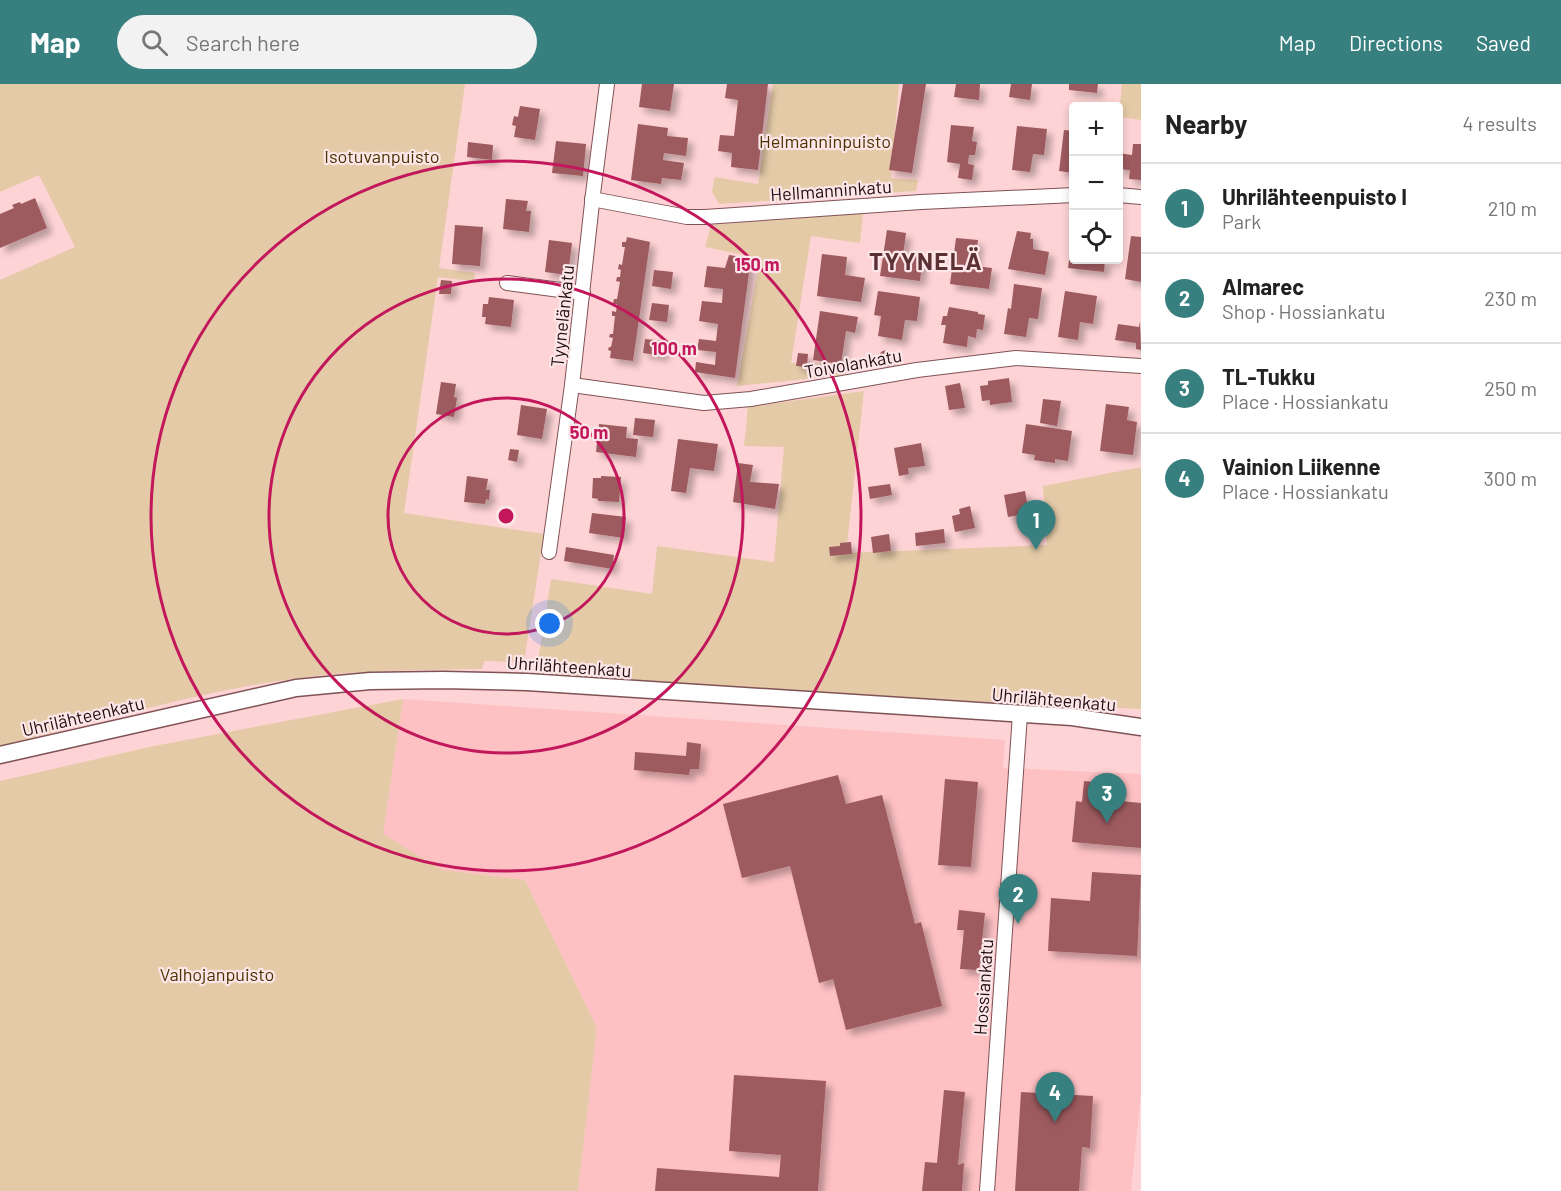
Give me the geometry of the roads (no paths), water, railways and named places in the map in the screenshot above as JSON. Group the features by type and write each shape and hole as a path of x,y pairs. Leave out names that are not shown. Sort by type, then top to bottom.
{"street":[{"name":"Tyynelänkatu","path":"549,552 584,293 592,199 607,84"},
{"name":"Hellmanninkatu","path":"592,199 696,217 921,202 1069,195"},
{"path":"1123,195 1141,197"},
{"path":"507,283 584,293"},
{"name":"Toivolankatu","path":"572,385 704,403 751,399 917,370 1017,358 1141,366"},
{"name":"Uhrilähteenkatu","path":"0,755 296,688 370,681 527,682 1072,717 1141,727"},
{"name":"Hossiankatu","path":"987,1191 1020,714"}],"place":[{"name":"Uhrilähteenpuisto I","path":"1036,550"},
{"name":"TL-Tukku","path":"1107,823"},
{"name":"Almarec","path":"1018,924"},
{"name":"Vainion Liikenne","path":"1055,1122"}],"district":[{"name":"TYYNELÄ","path":"926,260"}],"park label":[{"name":"Helmanninpuisto","path":"825,141"},
{"name":"Isotuvanpuisto","path":"382,156"},
{"name":"Valhojanpuisto","path":"217,974"}]}
